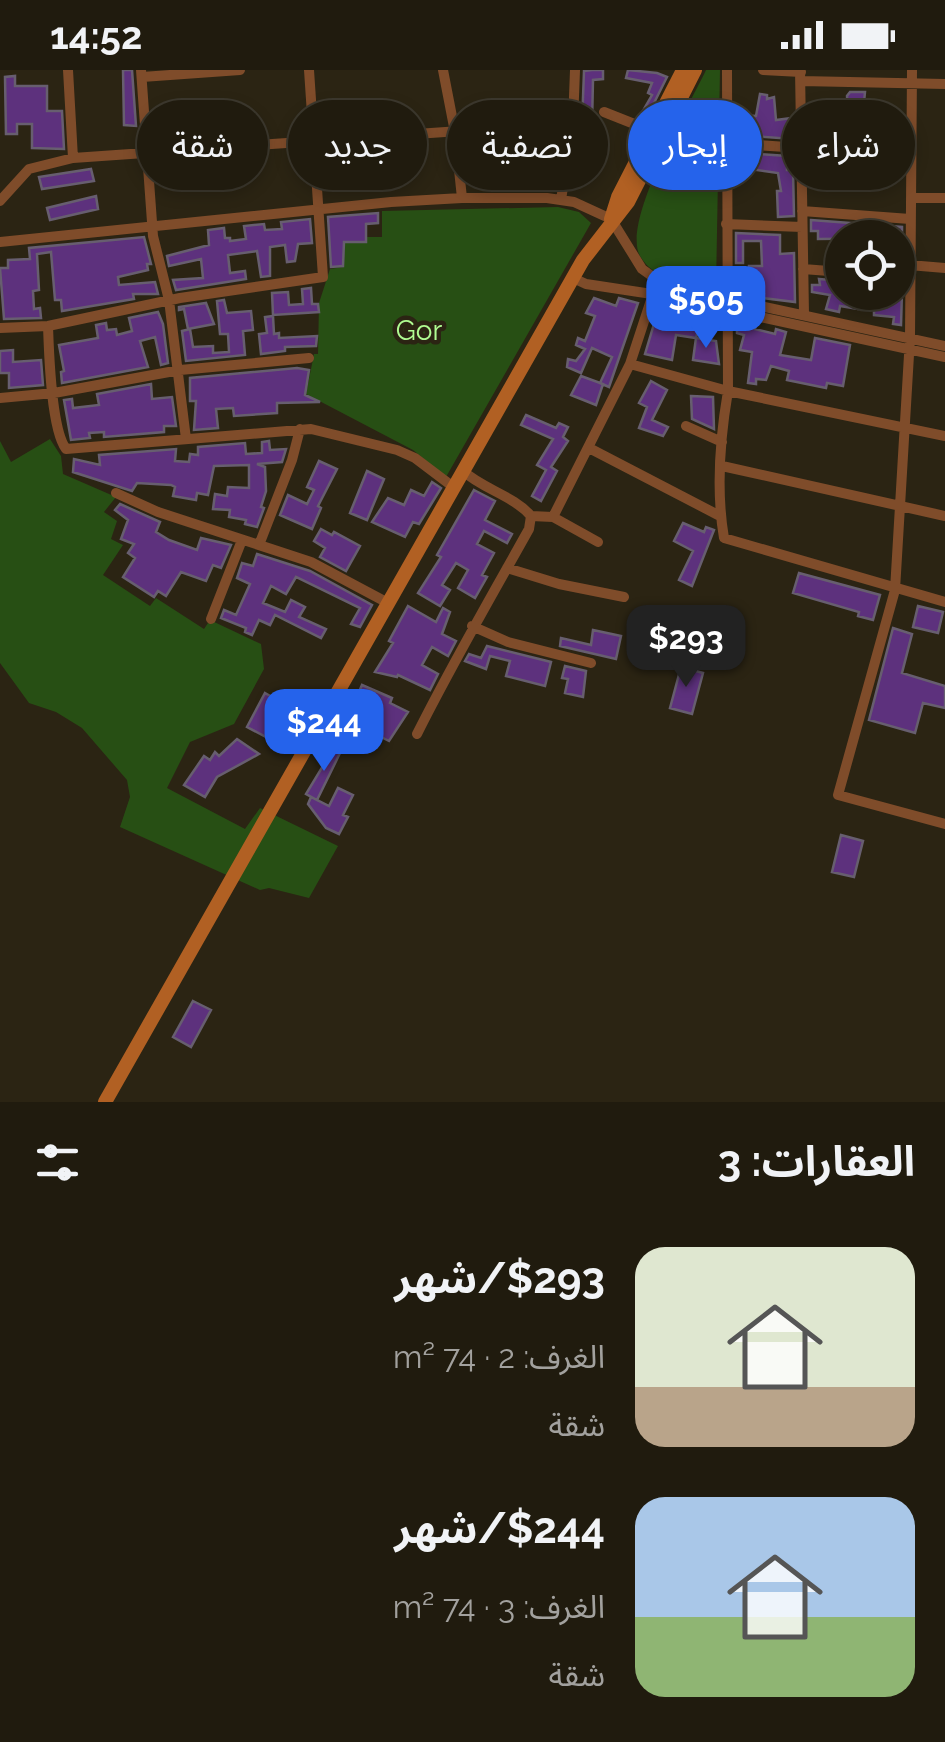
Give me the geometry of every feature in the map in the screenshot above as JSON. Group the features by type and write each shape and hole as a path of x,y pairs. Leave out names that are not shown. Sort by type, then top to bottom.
{"main road":[{"path":"668,100 684,70"},
{"path":"105,1102 452,486 573,278 628,202 695,70"},
{"path":"612,220 628,177"}],"street":[{"path":"68,70 73,158"},
{"path":"143,100 142,74 240,70"},
{"path":"309,70 311,100"},
{"path":"442,70 448,100"},
{"path":"573,100 574,70"},
{"path":"727,70 727,100"},
{"path":"763,70 912,76 945,84"},
{"path":"800,74 801,100"},
{"path":"0,201 29,169 73,158 137,153"},
{"path":"150,190 156,254 169,300 180,370 186,439"},
{"path":"0,328 48,326 169,300 322,277 316,190"},
{"path":"461,190 462,198"},
{"path":"562,200 563,190"},
{"path":"726,190 728,391 720,516 724,538 945,602"},
{"path":"802,190 804,314"},
{"path":"802,211 910,218 911,190"},
{"path":"0,242 462,198 562,200 612,220 642,269 677,294"},
{"path":"911,198 945,198"},
{"path":"726,224 802,228"},
{"path":"915,271 945,268"},
{"path":"803,269 825,271"},
{"path":"573,278 586,284 677,294 728,305 737,312 910,344 945,346"},
{"path":"553,516 630,364 652,294"},
{"path":"728,305 737,301 804,314 945,358"},
{"path":"908,310 910,344 895,590 838,795 945,824"},
{"path":"48,326 60,440 66,449 312,429 397,450 415,458 452,486"},
{"path":"0,398 54,393 180,370 309,358"},
{"path":"630,364 728,391 945,436"},
{"path":"686,426 722,442"},
{"path":"259,544 300,430"},
{"path":"589,448 720,516"},
{"path":"722,466 945,516"},
{"path":"463,471 531,516 553,516 598,542"},
{"path":"116,494 148,509 323,567 388,603"},
{"path":"416,734 472,626 529,529 531,516"},
{"path":"211,619 242,540"},
{"path":"507,568 558,584 624,597"},
{"path":"472,626 508,642 592,663"}],"green space":[{"path":"706,70 720,70 719,100 691,100"},
{"path":"718,190 716,287 664,276 640,256 637,240 648,192"},
{"name":"Gor","path":"558,207 579,212 591,223 446,477 413,450 306,394 314,354 318,354 319,303 330,269 343,267 345,242 366,243 367,237 382,237 382,211"},
{"path":"50,439 61,456 63,474 116,497 104,512 117,521 111,539 123,545 103,575 150,606 156,598 204,629 210,620 261,644 264,669 234,724 190,742 167,788 245,829 260,808 338,846 309,898 269,888 260,890 120,827 130,797 127,780 82,728 56,712 29,703 0,663 0,441 11,462"}],"building":[{"path":"123,70 132,70 136,126 124,125"},
{"path":"603,70 603,79 593,80 593,100 583,100 584,71"},
{"path":"628,70 667,77 656,100 649,100 652,83 626,78"},
{"path":"15,76 15,86 47,86 47,111 62,111 64,149 32,148 32,124 17,124 17,134 6,134 5,77"},
{"path":"850,92 865,92 864,100 847,100"},
{"path":"760,94 767,95 767,99 774,97 776,120 782,119 782,138 762,137 762,100"},
{"path":"762,154 782,156 782,190 793,190 794,216 778,217 778,173 762,171"},
{"path":"91,169 94,181 42,189 39,177"},
{"path":"96,196 98,209 50,220 47,208"},
{"path":"378,213 378,223 366,224 366,242 344,242 343,266 331,267 328,217"},
{"path":"310,219 312,243 298,244 295,261 287,262 285,245 270,247 270,276 261,277 257,251 228,255 230,273 245,271 246,279 176,290 173,280 203,278 201,259 169,266 167,256 209,245 208,230 224,228 225,238 230,241 246,239 244,226 264,224 265,230 282,229 281,222"},
{"path":"811,220 825,221 825,239 818,239 818,231 811,231"},
{"path":"736,233 780,235 780,254 794,253 795,302 763,298 764,294 756,292 736,292 736,278 749,278 749,266 762,266 761,241 743,241 743,263 736,263"},
{"path":"144,237 151,264 147,264 148,270 118,277 119,285 155,282 158,294 133,294 134,299 62,311 61,300 55,300 51,252 37,254 39,290 33,291 34,309 40,308 41,318 4,319 0,268 8,268 8,260 30,259 29,248"},
{"path":"819,279 825,280 825,294 812,292 812,285 820,285"},
{"path":"311,288 312,304 318,304 319,312 273,315 272,293 288,292 289,305 303,304 302,289"},
{"path":"594,298 616,306 619,298 638,303 609,387 600,383 612,357 592,348 581,373 567,367 568,359 576,361 585,349 576,345 578,338 585,341 595,316 586,313"},
{"path":"224,300 227,313 251,311 253,330 243,331 245,355 186,361 182,331 190,329 193,347 213,346 213,353 229,352 228,334 220,334 217,301"},
{"path":"206,303 214,324 188,329 184,309 179,307"},
{"path":"660,304 703,311 696,338 676,335 672,360 645,354"},
{"path":"874,310 901,310 901,325 893,324 894,317 874,315"},
{"path":"158,312 168,363 161,365 155,337 140,341 148,367 62,383 59,345 98,338 96,325 106,323 107,330 116,329 117,335 132,331 129,318"},
{"path":"273,316 274,334 279,333 279,338 317,336 316,346 285,347 285,351 261,354 259,334 267,333 265,317"},
{"path":"737,321 775,334 776,329 786,332 780,355 811,360 815,338 850,345 843,386 827,383 826,388 787,380 789,371 771,366 766,380 748,383 752,352 740,350 744,335 737,333"},
{"path":"696,338 716,341 719,364 693,360"},
{"path":"13,350 13,362 41,360 43,385 9,388 9,373 0,373 0,351"},
{"path":"309,370 305,395 320,402 277,403 277,413 234,416 233,408 216,409 218,428 194,430 196,401 190,401 190,378"},
{"path":"581,376 603,384 596,405 571,395"},
{"path":"651,381 667,390 652,420 668,427 663,436 639,428 647,407 639,403"},
{"path":"151,384 152,399 172,397 176,426 164,426 164,432 104,437 104,432 89,433 90,438 71,440 64,400 72,399 73,408 99,405 97,394"},
{"path":"691,396 713,397 714,429 692,419"},
{"path":"526,415 556,428 559,423 568,427 563,437 568,441 551,467 557,471 541,501 532,496 546,470 537,465 553,439 521,425"},
{"path":"269,441 270,450 286,449 282,462 257,464 265,467 266,491 257,527 229,517 230,510 213,509 215,494 227,496 228,487 249,488 249,465 214,466 208,495 197,493 196,500 173,496 175,487 171,485 137,483 132,491 73,472 74,459 100,465 99,455 176,449 175,461 189,462 190,454 198,455 198,447 245,443 246,454 262,453 262,442"},
{"path":"319,461 337,469 318,506 321,508 312,529 280,515 288,495 307,504 314,490 307,487"},
{"path":"367,471 384,479 367,520 350,513"},
{"path":"432,482 441,488 419,524 413,522 405,537 372,522 388,498 404,505 411,490 424,496"},
{"path":"474,490 495,501 485,520 512,534 507,543 484,531 477,544 494,553 475,598 458,588 468,570 456,563 442,585 450,590 440,606 418,593 441,557 437,555"},
{"path":"120,504 160,522 156,532 169,540 197,550 201,538 231,545 221,568 213,565 206,581 181,572 166,596 158,591 154,597 123,577 135,558 128,553 134,544 121,539 128,520 115,510"},
{"path":"683,523 704,532 706,527 714,530 692,586 679,580 693,551 674,541"},
{"path":"321,529 360,546 346,571 320,557 325,548 314,541"},
{"path":"257,554 310,571 372,605 360,627 351,624 360,608 296,577 286,594 271,586 263,603 285,612 291,600 305,607 299,617 326,629 321,638 275,615 270,625 259,620 252,635 245,632 246,628 221,618 224,610 236,615 250,584 237,578 242,563 253,566"},
{"path":"799,573 880,595 873,620 858,616 859,612 793,593"},
{"path":"408,606 436,622 443,608 450,612 442,634 456,641 448,656 432,647 422,665 438,674 430,690 398,675 375,672 393,643 389,641"},
{"path":"918,606 943,612 938,633 913,627"},
{"path":"893,628 912,634 902,673 945,686 945,708 923,703 915,733 869,720"},
{"path":"593,630 621,636 616,659 560,646 561,638 591,645"},
{"path":"487,646 551,662 545,686 506,676 510,661 490,656 486,669 465,661 469,654 481,658"},
{"path":"565,666 586,671 583,697 565,693"},
{"path":"681,667 703,673 692,714 670,708"},
{"path":"362,685 392,698 390,703 408,712 389,741 369,731 363,741 343,730 356,705 345,701 351,691 358,694"},
{"path":"265,693 286,705 268,738 247,727"},
{"path":"237,739 259,754 217,777 205,797 184,785 204,756 210,760 215,752 219,756"},
{"path":"335,746 342,749 317,800 306,794"},
{"path":"338,788 353,795 339,834 326,828 308,804 311,797 329,806"},
{"path":"841,835 863,841 854,877 832,872"},
{"path":"193,1001 211,1010 191,1047 173,1037"}]}
